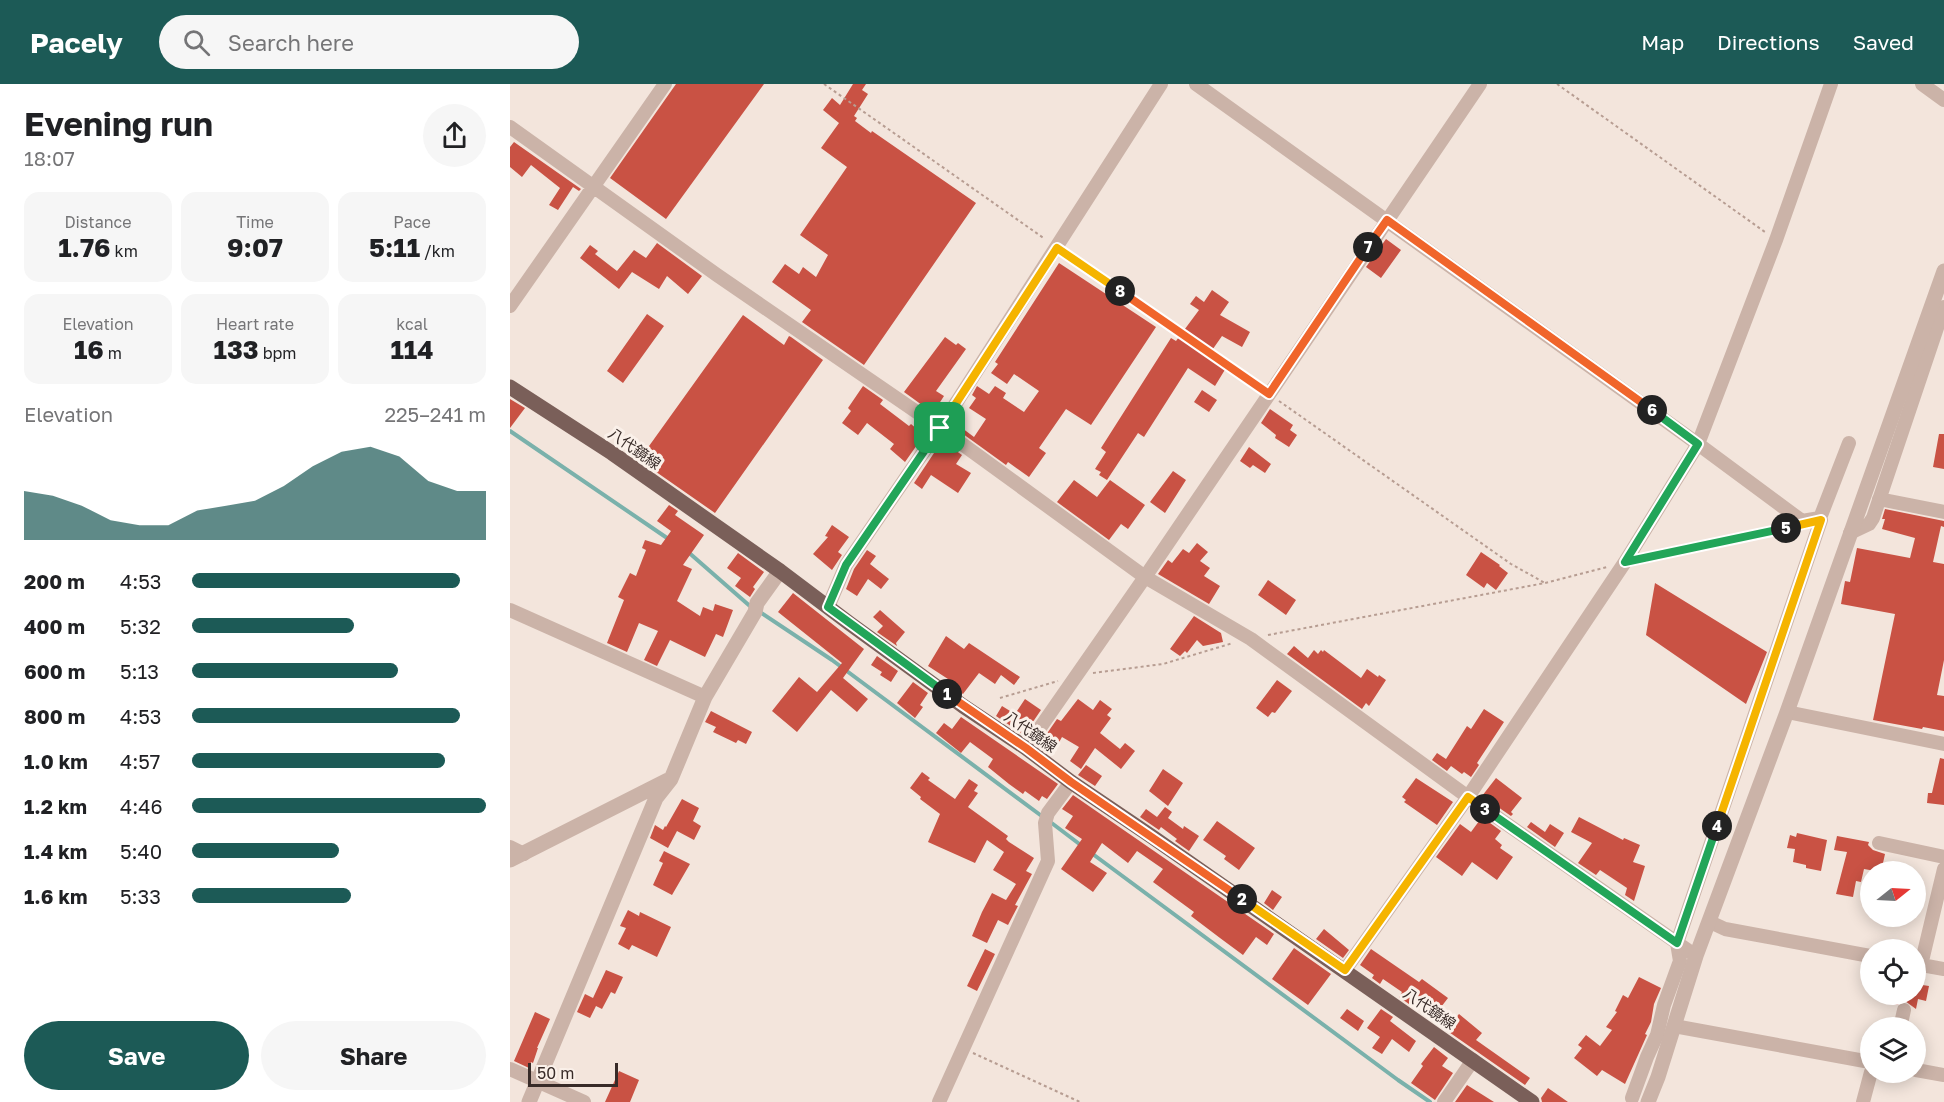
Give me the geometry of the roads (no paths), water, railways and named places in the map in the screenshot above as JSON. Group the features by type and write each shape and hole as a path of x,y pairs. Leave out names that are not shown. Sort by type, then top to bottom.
{"main road":[{"name":"八代鏡線","path":"510,387 612,453 963,706 1532,1102"}],"street":[{"path":"510,306 665,84"},
{"path":"828,607 846,565 940,428 1161,84"},
{"path":"1196,84 1802,521 1820,518 1849,443"},
{"path":"1026,748 1480,84"},
{"path":"1345,970 1468,797 1625,562 1698,444 1776,240 1831,84"},
{"path":"1922,84 1944,100"},
{"path":"510,127 717,275 940,428 1145,577 1251,639 1468,797 1696,957"},
{"path":"1648,1102 1658,1035 1696,957 1710,922 1944,271"},
{"path":"1850,533 1869,524 1944,307"},
{"path":"1879,499 1944,512"},
{"path":"1632,1098 1674,1026 1671,1008 1680,961 1677,943 1821,520"},
{"path":"529,1102 656,798 671,779 705,697 756,607 780,572"},
{"path":"510,610 705,697"},
{"path":"1787,712 1944,744"},
{"path":"515,853 671,779"},
{"path":"939,1102 1048,861 1047,818 1071,782"},
{"path":"1879,843 1944,857"},
{"path":"1925,939 1944,869"},
{"path":"1710,922 1725,929 1860,954"},
{"path":"1926,966 1944,969"},
{"path":"1902,1017 1904,1010"},
{"path":"1674,1026 1860,1060"},
{"path":"1444,1102 1473,1060"},
{"path":"510,1069 584,1102"},
{"path":"1926,1072 1944,1075"},
{"path":"1863,1102 1868,1083"}],"waterway":[{"path":"510,431 670,540"},
{"path":"687,551 751,607"},
{"path":"760,612 832,660 1043,817"},
{"path":"1049,821 1082,846"},
{"path":"1090,852 1430,1102"}]}
